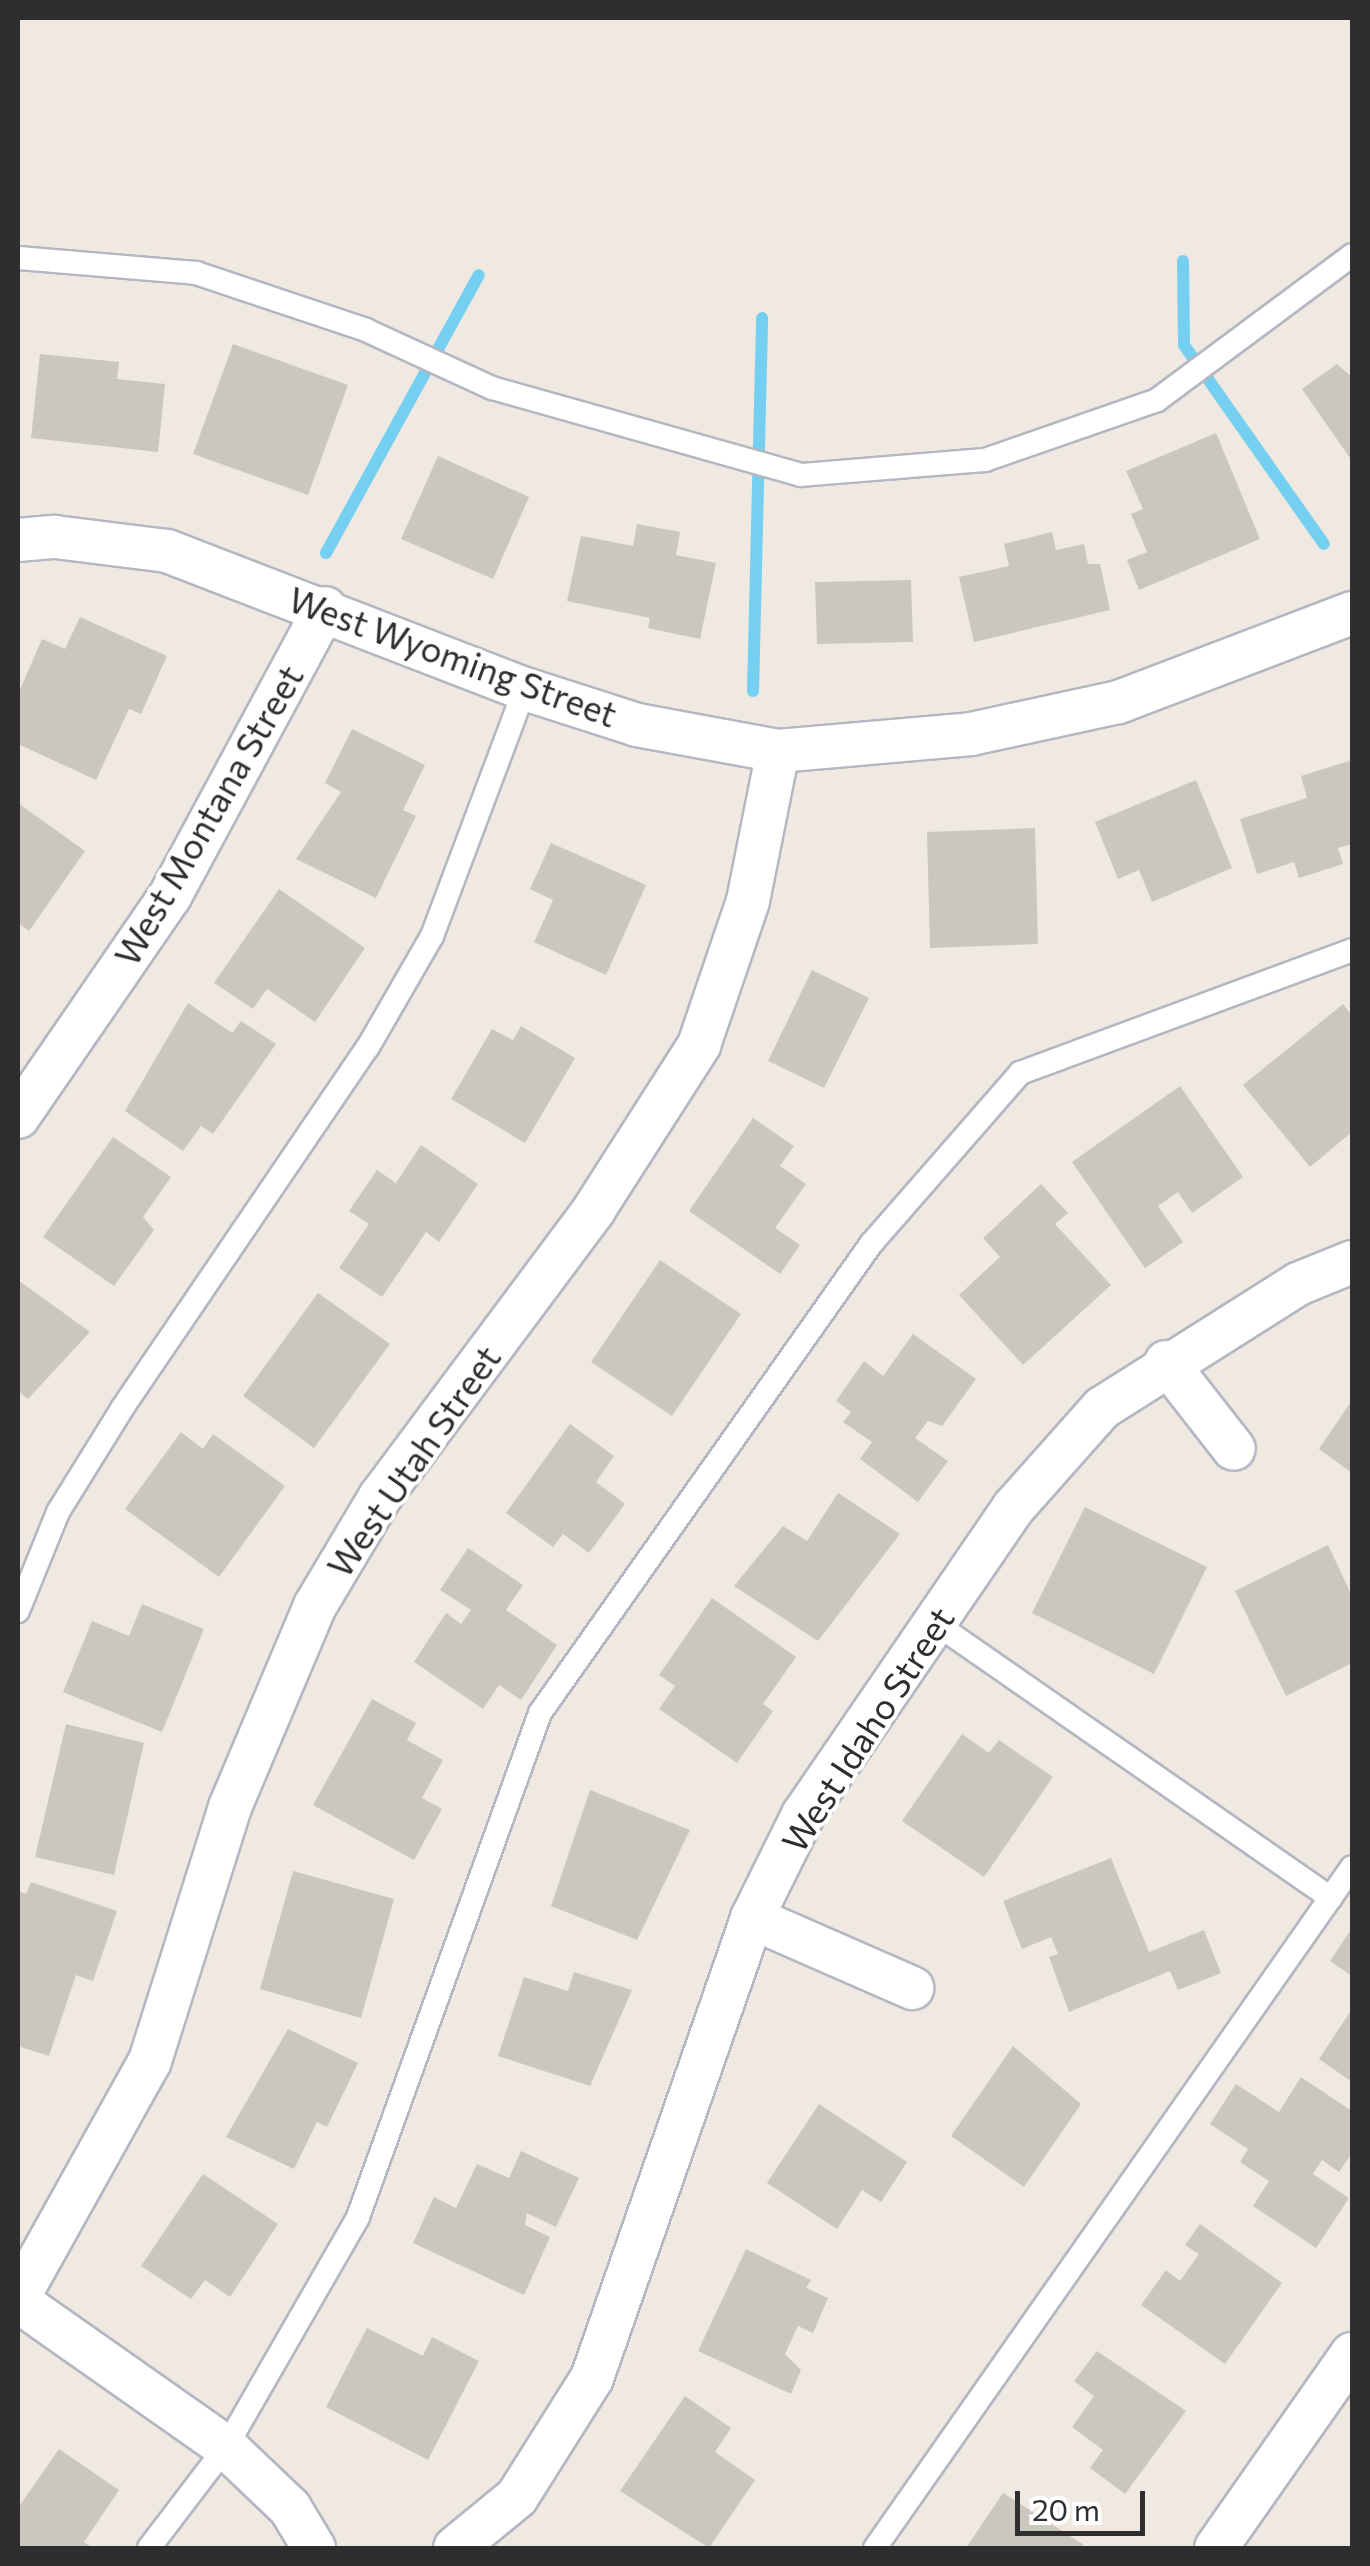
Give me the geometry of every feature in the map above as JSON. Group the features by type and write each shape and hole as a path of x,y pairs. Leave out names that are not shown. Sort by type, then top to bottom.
{"street":[{"name":"West Wyoming Street","path":"18,540 55,537 166,551 325,608 525,689 637,725 778,750 971,734 1119,702 1352,613"},
{"name":"West Montana Street","path":"18,1117 170,896 325,608"},
{"name":"West Utah Street","path":"18,2299 150,2061 230,1807 315,1606 380,1497 593,1211 699,1045 748,902 778,750"},
{"name":"West Idaho Street","path":"455,2548 517,2497 592,2378 752,1918 803,1815 1026,1493 1102,1408 1166,1362 1298,1284 1352,1262"},
{"path":"1166,1362 1234,1450"},
{"path":"752,1918 912,1988"},
{"path":"18,2299 226,2447 290,2508 314,2548"},
{"path":"1216,2548 1352,2354"}],"lane":[{"path":"18,258 196,273 366,330 492,388 801,475 985,460 1157,400 1352,256"},
{"path":"18,1612 58,1512 122,1407 368,1048 432,936 525,689"},
{"path":"150,2548 226,2447 358,2217 468,1894 540,1713 871,1244 1020,1073 1352,950"},
{"path":"936,1623 1331,1898"},
{"path":"875,2548 1352,1868"}],"building":[{"path":"233,344 348,385 308,495 193,454"},
{"path":"40,354 119,362 117,379 165,384 158,452 31,438"},
{"path":"1337,364 1352,377 1352,461 1302,389"},
{"path":"1216,433 1260,539 1139,590 1127,560 1147,552 1131,514 1143,509 1126,471"},
{"path":"438,456 529,497 493,579 401,539"},
{"path":"637,524 680,532 676,555 716,563 700,639 648,628 650,618 567,601 581,536 633,546"},
{"path":"1052,532 1056,550 1084,544 1088,564 1100,564 1110,610 974,642 959,577 1009,566 1004,544"},
{"path":"911,580 913,642 817,644 815,582"},
{"path":"80,617 167,656 141,714 129,709 96,780 18,744 18,694 42,639 65,649"},
{"path":"352,729 425,765 403,810 416,816 376,898 296,859 341,792 325,783"},
{"path":"1352,760 1352,844 1338,848 1343,864 1299,878 1294,862 1257,874 1240,819 1307,798 1301,776"},
{"path":"1196,780 1232,868 1152,902 1139,870 1118,879 1095,822"},
{"path":"18,803 85,851 29,931 18,923"},
{"path":"1035,828 1038,944 930,948 927,832"},
{"path":"551,843 646,885 606,975 534,942 553,900 530,889"},
{"path":"279,889 365,948 315,1022 267,989 253,1009 214,983"},
{"path":"812,970 869,998 824,1088 768,1061"},
{"path":"188,1003 232,1033 241,1021 276,1044 213,1134 201,1126 183,1151 125,1111"},
{"path":"1343,1004 1352,1016 1352,1132 1310,1167 1243,1085"},
{"path":"521,1026 575,1058 525,1143 451,1099 492,1029 513,1040"},
{"path":"1180,1086 1243,1177 1192,1213 1178,1192 1158,1206 1183,1242 1145,1268 1072,1162"},
{"path":"753,1118 794,1146 780,1166 806,1184 775,1228 800,1245 780,1274 689,1211"},
{"path":"113,1137 171,1177 143,1217 154,1230 114,1286 43,1237"},
{"path":"421,1145 478,1184 439,1242 426,1232 382,1297 339,1268 369,1224 349,1211 377,1170 396,1183"},
{"path":"1041,1184 1068,1213 1055,1224 1111,1285 1023,1365 959,1295 1000,1257 983,1238"},
{"path":"660,1260 741,1314 672,1416 591,1362"},
{"path":"18,1280 90,1332 28,1399 18,1391"},
{"path":"318,1293 390,1344 314,1448 243,1396"},
{"path":"913,1334 976,1379 942,1426 928,1421 915,1438 948,1461 918,1502 860,1459 872,1442 843,1422 851,1412 836,1401 864,1361 883,1376"},
{"path":"1352,1400 1352,1473 1319,1449"},
{"path":"570,1424 614,1456 596,1482 625,1504 589,1553 563,1534 553,1547 506,1513"},
{"path":"181,1432 203,1449 213,1434 285,1486 219,1577 125,1509"},
{"path":"838,1493 900,1534 818,1641 734,1586 783,1526 807,1541"},
{"path":"1085,1507 1207,1567 1154,1674 1032,1613"},
{"path":"1328,1545 1352,1596 1352,1663 1286,1696 1235,1591"},
{"path":"468,1548 523,1585 506,1610 557,1645 521,1700 499,1685 483,1709 414,1662 446,1613 461,1624 471,1610 440,1590"},
{"path":"712,1598 796,1657 763,1704 773,1711 737,1763 659,1709 675,1686 659,1675"},
{"path":"142,1604 204,1629 162,1732 63,1692 92,1621 129,1636"},
{"path":"372,1699 416,1723 407,1740 443,1760 422,1798 442,1809 414,1860 313,1805"},
{"path":"66,1724 144,1743 114,1875 35,1857"},
{"path":"962,1734 989,1753 999,1740 1053,1777 984,1877 902,1821"},
{"path":"590,1790 690,1830 637,1940 551,1906"},
{"path":"1111,1858 1149,1952 1204,1930 1221,1973 1178,1990 1170,1971 1069,2012 1049,1957 1058,1954 1051,1937 1022,1949 1003,1901"},
{"path":"293,1871 394,1899 361,2018 260,1989"},
{"path":"31,1882 117,1911 93,1981 76,1975 49,2056 18,2046 18,1891 26,1894"},
{"path":"1352,1928 1352,1976 1330,1961"},
{"path":"574,1972 632,1990 590,2086 498,2056 524,1977 568,1991"},
{"path":"1352,2009 1352,2082 1319,2059"},
{"path":"288,2029 358,2063 327,2127 317,2122 294,2169 226,2137"},
{"path":"1013,2046 1081,2104 1024,2187 951,2136"},
{"path":"1301,2077 1352,2111 1352,2153 1339,2172 1322,2160 1313,2174 1349,2198 1316,2248 1253,2206 1269,2181 1240,2162 1248,2149 1210,2124 1236,2084 1279,2112"},
{"path":"819,2104 907,2162 881,2202 862,2190 837,2229 767,2183"},
{"path":"521,2151 579,2178 556,2227 527,2213 525,2225 550,2237 524,2295 413,2243 434,2197 456,2208 477,2164 509,2178"},
{"path":"203,2174 278,2224 230,2297 205,2280 191,2299 141,2266"},
{"path":"1200,2224 1282,2283 1225,2364 1141,2305 1166,2270 1180,2281 1199,2254 1185,2245"},
{"path":"746,2249 811,2280 806,2288 828,2298 813,2333 798,2326 785,2354 801,2370 791,2394 698,2351"},
{"path":"367,2328 423,2356 432,2337 479,2361 428,2460 326,2407"},
{"path":"1097,2351 1186,2411 1125,2494 1090,2468 1103,2450 1072,2427 1094,2396 1074,2381"},
{"path":"685,2396 731,2428 715,2452 755,2480 709,2548 620,2491"},
{"path":"59,2449 119,2490 84,2542 93,2548 18,2548 18,2508"},
{"path":"1003,2493 1084,2545 966,2548"}],"waterway":[{"path":"1183,261 1184,345 1324,544"},
{"path":"326,553 479,275"},
{"path":"753,691 762,318"}]}
